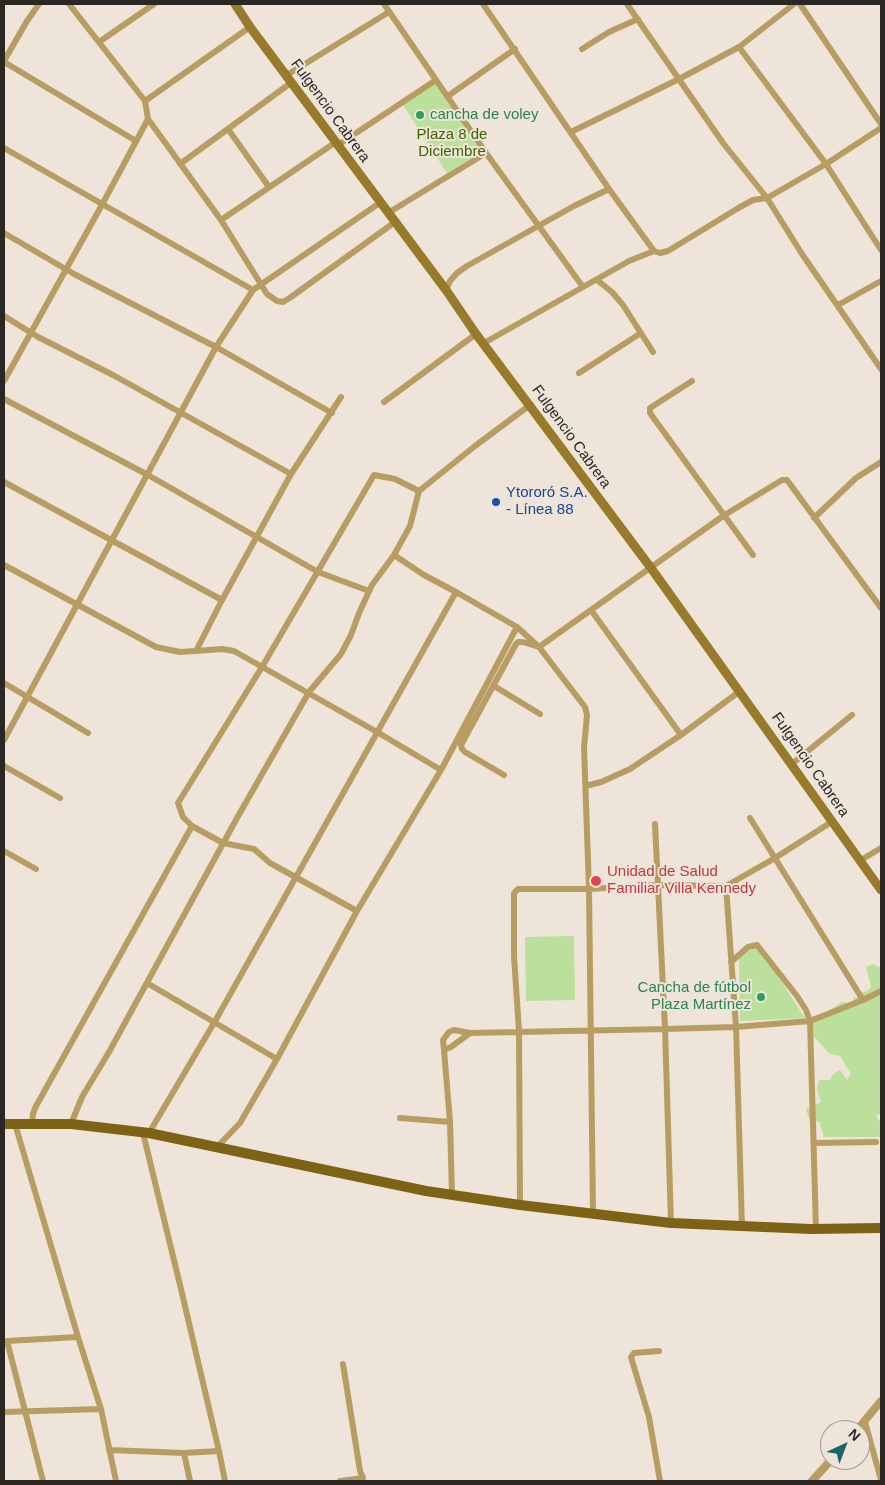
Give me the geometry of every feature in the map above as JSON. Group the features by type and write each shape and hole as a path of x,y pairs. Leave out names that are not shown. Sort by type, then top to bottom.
{"main road":[{"name":"Fulgencio Cabrera","path":"235,4 250,27 446,290 476,334 651,568 881,890"},
{"path":"4,1124 71,1124 146,1133 426,1191 593,1214 671,1223 742,1227 881,1228"}],"street":[{"path":"39,4 4,62 136,142"},
{"path":"69,4 145,101 148,119 221,220 267,294 277,301 283,302 286,300 395,222"},
{"path":"99,42 154,4"},
{"path":"384,4 486,153 582,287"},
{"path":"483,4 609,190 654,251 660,253 668,252 753,200 767,198 826,164 881,128"},
{"path":"627,4 722,143 767,198 802,254 881,368"},
{"path":"571,132 739,47 794,4"},
{"path":"800,4 881,124"},
{"path":"180,164 228,129 290,79 389,12"},
{"path":"582,49 609,32 638,20"},
{"path":"145,101 250,27"},
{"path":"739,47 826,164 881,250"},
{"path":"448,96 514,49"},
{"path":"221,220 436,80"},
{"path":"4,381 148,119"},
{"path":"228,129 269,187"},
{"path":"4,148 253,290"},
{"path":"388,213 486,153"},
{"path":"446,290 456,273 574,206 609,190"},
{"path":"4,740 148,476 216,346 253,290 381,202"},
{"path":"4,233 66,269 216,346 332,413"},
{"path":"484,343 629,261 654,251"},
{"path":"597,280 612,292 623,305 653,352"},
{"path":"838,305 881,281"},
{"path":"4,316 291,474"},
{"path":"579,373 641,333"},
{"path":"384,402 476,334"},
{"path":"692,382 650,408 649,411 753,555"},
{"path":"196,651 291,474 341,397"},
{"path":"4,399 148,476 318,572 369,591"},
{"path":"71,1124 82,1097 109,1052 223,843 309,692 341,654 369,591 394,555 410,526 419,491 530,405"},
{"path":"814,518 856,478 881,462"},
{"path":"357,911 270,863 254,849 247,846 223,843 192,826 183,816 178,803 262,666 374,475 395,479 419,491"},
{"path":"539,647 723,516 782,480 787,480 881,608"},
{"path":"4,482 222,600"},
{"path":"394,555 424,575 517,627 539,647 584,707 587,715 584,748 591,1030 593,1214"},
{"path":"4,565 156,647 180,652 222,649 234,651 309,692 440,770"},
{"path":"225,1481 220,1451 146,1133 214,1023 456,592"},
{"path":"591,610 681,735"},
{"path":"217,1147 240,1123 277,1059 357,911 440,770 517,627"},
{"path":"504,775 470,756 461,747 472,723 517,643 523,642 539,647"},
{"path":"4,683 88,733"},
{"path":"494,686 540,714"},
{"path":"586,786 601,782 630,769 681,735 740,691"},
{"path":"792,764 852,715"},
{"path":"4,766 60,798"},
{"path":"750,818 863,1000"},
{"path":"520,1205 519,1031 514,956 514,893 518,889 588,889 658,885 726,886 833,821"},
{"path":"655,824 665,1029 671,1223"},
{"path":"32,1124 35,1108 192,826"},
{"path":"861,860 881,848"},
{"path":"4,851 36,869"},
{"path":"726,886 736,1027 742,1227"},
{"path":"731,962 748,947 757,945 798,996 810,1021 816,1229"},
{"path":"147,983 277,1059"},
{"path":"452,1195 450,1122 443,1040 449,1032 454,1030 470,1033 736,1027 810,1021 881,991"},
{"path":"444,1050 470,1033"},
{"path":"400,1118 450,1122"},
{"path":"15,1124 101,1409 116,1481"},
{"path":"814,1143 876,1142"},
{"path":"43,1481 6,1341 78,1337"},
{"path":"659,1351 634,1352 631,1357 649,1417 660,1481"},
{"path":"340,1481 364,1479 360,1471 343,1364"},
{"path":"867,1420 881,1401"},
{"path":"4,1412 101,1409"},
{"path":"870,1440 881,1480"},
{"path":"109,1450 184,1453 220,1451"},
{"path":"184,1453 190,1481"},
{"path":"812,1481 822,1470"}],"green space":[{"name":"Plaza 8 de Diciembre","path":"435,84 481,152 447,173 403,105"},
{"path":"574,936 575,1000 526,1001 525,937"},
{"path":"756,948 774,970 805,1018 740,1021 739,958 746,952"},
{"path":"873,964 881,968 881,1113 876,1116 881,1123 881,1137 823,1137 821,1123 809,1118 806,1109 821,1102 817,1090 819,1080 830,1080 833,1074 840,1070 847,1080 851,1074 840,1056 830,1054 814,1037 811,1017 825,1013 842,1002 851,1003 855,997 859,997 863,992 867,991 871,987 866,967"}],"place":[{"name":"cancha de voley","path":"420,115"},
{"name":"Ytororó S.A. - Línea 88","path":"496,502"},
{"name":"Unidad de Salud Familiar Villa Kennedy","path":"596,881"},
{"name":"Cancha de fútbol Plaza Martínez","path":"761,997"}]}
